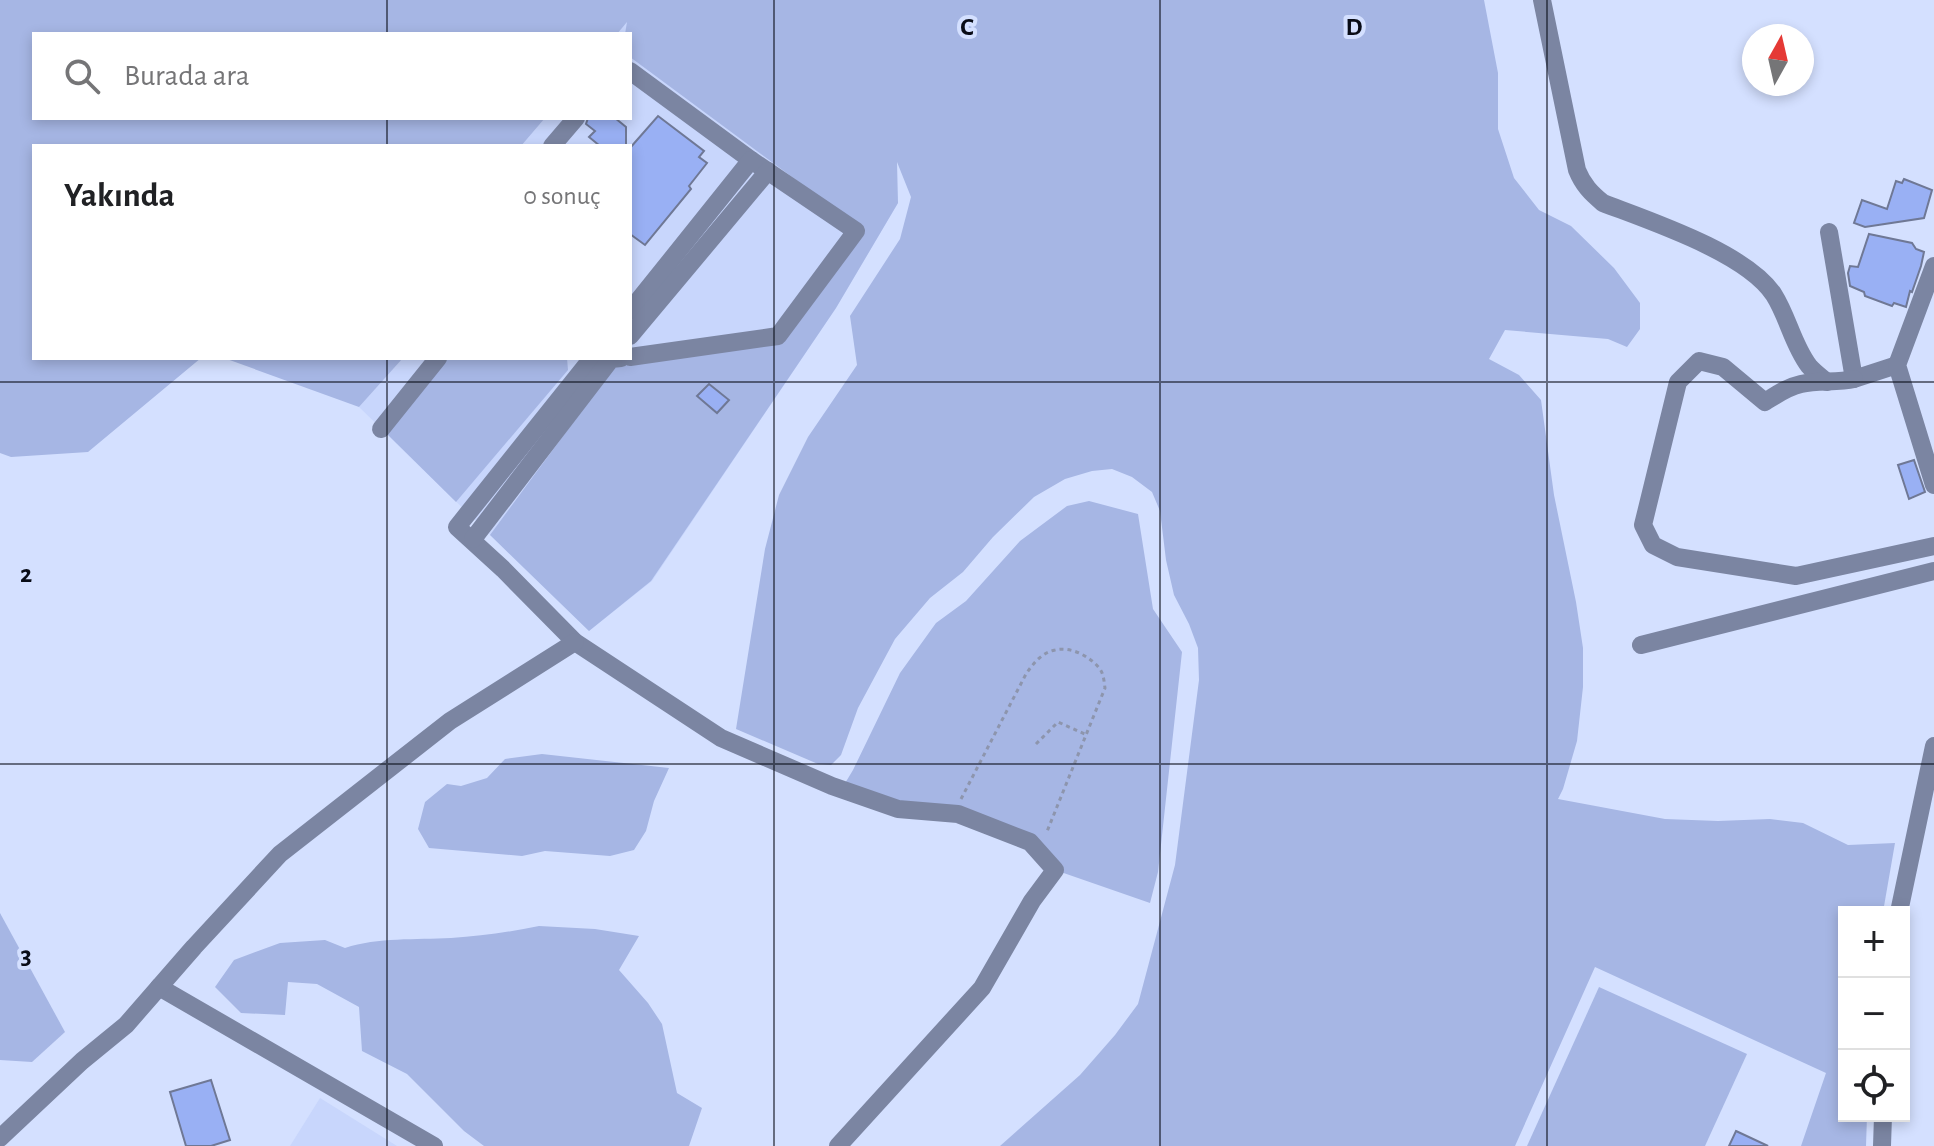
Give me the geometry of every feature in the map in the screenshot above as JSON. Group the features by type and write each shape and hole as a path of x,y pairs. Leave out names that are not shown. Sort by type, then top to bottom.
{"street":[{"path":"1542,0 1577,170 1590,193 1603,203 1718,250 1754,272 1775,297 1810,367 1827,382"},
{"path":"632,72 751,160 856,231 778,336 632,357"},
{"path":"554,144 574,120"},
{"path":"632,309 751,160"},
{"path":"632,334 768,171"},
{"path":"1829,232 1854,379"},
{"path":"1934,266 1897,365 1934,485"},
{"path":"381,429 436,360"},
{"path":"600,360 457,527 473,539 575,642 721,738 832,786 898,809 954,813 1030,842 1055,870 1032,901 982,988 838,1146"},
{"path":"473,539 600,360"},
{"path":"1897,365 1840,382 1801,384 1765,402 1723,367 1699,361 1678,382 1643,525 1653,545 1677,557 1796,576 1934,546"},
{"path":"1641,645 1934,571"},
{"path":"4,1146 0,1137 126,1025 280,854 450,721 575,642"},
{"path":"1900,906 1934,746"},
{"path":"159,987 434,1146"},
{"path":"1882,1146 1883,1122"}],"path":[{"path":"954,813 1034,662 1052,650 1082,654 1100,669 1105,688 1039,852"},
{"path":"1036,744 1058,722 1087,735"}],"shaded area":[{"path":"0,0 1484,0 1498,73 1498,129 1514,178 1539,210 1571,226 1614,268 1640,303 1640,329 1627,347 1608,339 1505,330 1489,359 1519,375 1541,400 1554,495 1576,602 1583,648 1583,687 1577,741 1558,799 1665,819 1770,819 1803,823 1848,845 1895,843 1884,906 1838,906 1838,1122 1867,1122 1866,1146 1801,1146 1826,1073 1595,967 1515,1146 1000,1146 1080,1075 1138,1004 1175,865 1199,680 1198,648 1174,595 1160,511 1152,492 1132,477 1112,469 1065,479 1034,497 963,572 930,598 895,639 858,708 841,755 831,765 818,764 736,729 765,549 779,495 808,437 857,365 850,316 900,239 911,197 897,162 898,203 836,308 651,581 589,631 490,535 614,367 769,344 865,231 632,58 632,32 625,32 627,22 619,32 32,32 32,120 543,120 523,144 32,144 32,360 199,360 88,452 11,457 0,453"},
{"path":"628,20 898,203 836,308 652,581 589,631 359,407 401,360 632,360 632,144 523,144 543,120 632,120 632,32 619,32"},
{"path":"230,360 401,360 359,407"},
{"path":"445,360 567,360 568,370 456,502 386,433"},
{"path":"1089,501 1138,514 1153,609 1182,652 1158,872 1150,903 1055,870 1030,842 841,790 900,673 936,623 966,601 1020,541 1067,506"},
{"path":"542,754 669,768 654,801 646,831 634,850 610,856 545,851 522,856 429,848 418,829 425,802 447,784 461,786 487,778 505,759"},
{"path":"0,913 65,1032 32,1062 0,1060"},
{"path":"539,926 595,929 639,936 619,970 662,1024 677,1093 702,1108 689,1146 484,1146 464,1131 407,1074 362,1051 359,1007 317,984 288,982 285,1015 241,1013 215,987 234,960 280,943 325,940 345,948 384,941 473,936"},
{"path":"1599,987 1747,1054 1705,1146 1527,1146"},
{"path":"320,1098 397,1146 290,1146"}],"building":[{"path":"658,116 704,151 699,157 707,163 689,186 691,189 645,245 632,235 632,146"},
{"path":"587,120 617,120 626,127 626,144 598,144 589,137 595,131 586,124"},
{"path":"1904,179 1932,190 1924,218 1865,227 1854,223 1862,200 1887,209 1896,181 1902,183"},
{"path":"1869,234 1912,243 1924,252 1906,307 1894,303 1892,306 1865,296 1864,292 1850,286 1850,266 1858,267"},
{"path":"709,384 729,400 717,413 697,396"},
{"path":"1914,460 1925,492 1909,499 1898,465"},
{"path":"211,1080 230,1140 211,1146 186,1146 170,1092"},
{"path":"1736,1131 1768,1146 1729,1146"}]}
